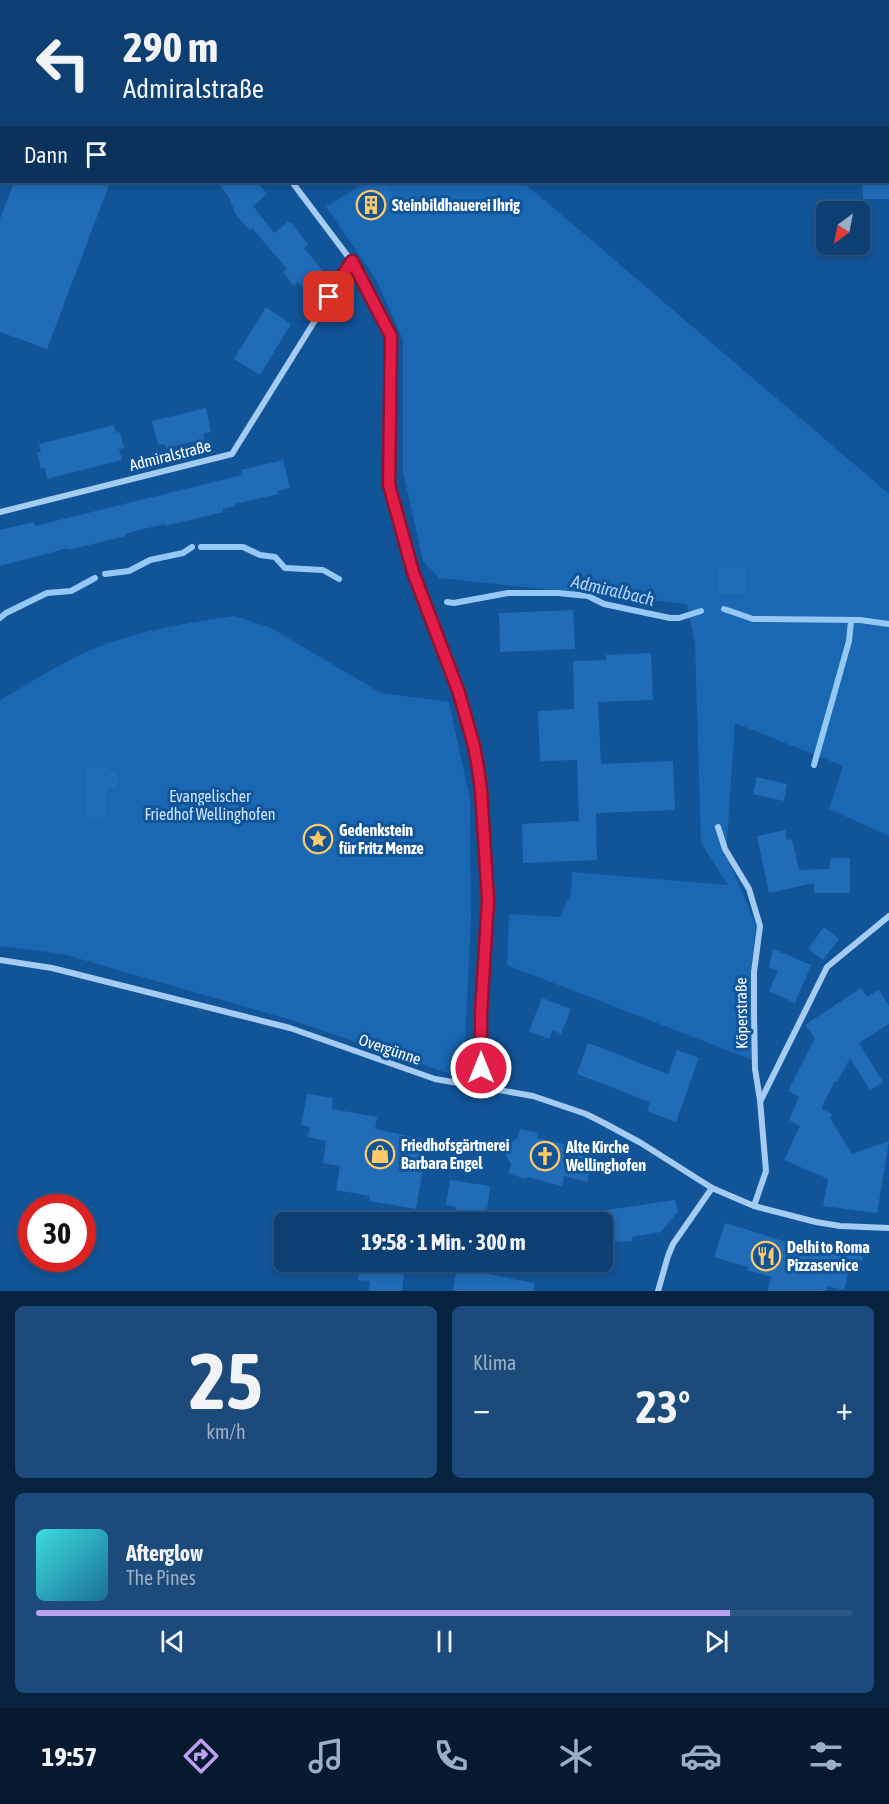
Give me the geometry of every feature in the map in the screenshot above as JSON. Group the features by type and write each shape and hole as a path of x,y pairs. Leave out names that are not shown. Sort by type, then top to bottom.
{"street":[{"path":"293,183 352,261 391,336 389,485 413,572 459,693 474,746 481,790 488,900 481,1013 481,1086"},
{"name":"Admiralstraße","path":"0,512 232,454 352,261"},
{"name":"Köperstraße","path":"718,827 725,849 749,889 760,926 754,972 755,1069 766,1171 754,1206"},
{"path":"760,1100 827,968 889,916"},
{"name":"Overgünne","path":"0,960 52,968 290,1028 435,1079 534,1096 586,1114 641,1143 712,1188 754,1206 840,1226 889,1228"},
{"path":"658,1291 673,1245 712,1188"}],"green space":[{"path":"364,183 524,183 889,494 889,836 829,809 843,766 735,723 726,854 756,925 751,972 755,1061 507,965 509,914 560,917 571,894 572,872 728,885 701,843 695,644 687,604 439,578 423,561 403,472 403,340 376,279 326,207"},
{"name":"Evangelischer Friedhof Wellinghofen","path":"235,616 271,628 381,693 449,702 470,800 471,921 464,1060 461,1070 453,1075 294,1021 63,954 0,946 0,700 66,662 106,644 160,629"}],"building":[{"path":"14,183 110,183 47,349 0,332 0,219"},
{"path":"218,183 258,183 267,194 253,206 274,233 288,222 292,224 308,244 304,248 324,272 316,279 315,289 305,290 298,282 294,286 283,272 287,269 252,228 250,231 235,213 230,199"},
{"name":"Steinbildhauerei Ihrig","path":"380,183 386,183 396,202 365,218 355,200"},
{"path":"862,183 889,183 889,199 863,199"},
{"path":"266,307 291,324 260,375 234,359"},
{"path":"206,408 211,432 203,434 205,439 166,448 165,444 158,445 152,421"},
{"path":"114,425 116,433 120,432 124,448 119,449 122,460 47,479 45,468 41,469 37,452 41,452 39,444"},
{"path":"283,460 290,488 277,491 278,494 235,504 235,506 222,509 223,512 139,530 125,534 126,536 0,566 0,530 34,522 35,526 242,475 241,470"},
{"path":"719,568 745,568 745,594 719,594"},
{"path":"573,610 575,649 500,652 499,613"},
{"path":"651,653 653,700 598,702 601,764 673,761 675,810 596,813 597,860 523,863 522,824 579,821 577,760 540,761 538,711 574,709 573,661 606,660 606,655"},
{"path":"87,767 109,768 109,771 117,771 117,788 107,788 106,818 85,817"},
{"path":"757,777 787,784 784,801 753,794"},
{"path":"785,830 787,840 792,839 799,870 829,869 831,858 850,858 850,893 814,893 814,883 769,893 757,836"},
{"path":"824,927 839,939 823,960 808,949"},
{"path":"773,949 811,965 795,1003 769,991 778,971 769,967"},
{"path":"861,988 867,997 879,990 889,1006 889,1024 859,1043 883,1082 870,1090 850,1058 821,1109 832,1114 830,1118 852,1154 889,1141 877,1213 823,1206 828,1179 784,1160 800,1126 789,1120 799,1097 788,1091 815,1038 805,1025"},
{"path":"542,998 571,1009 561,1034 553,1030 549,1039 529,1031"},
{"path":"588,1043 668,1074 677,1050 699,1058 676,1122 647,1111 650,1102 577,1074"},
{"path":"307,1094 333,1098 332,1109 377,1117 375,1129 428,1140 416,1209 369,1201 370,1196 336,1190 340,1166 323,1163 326,1141 308,1137 310,1127 301,1125"},
{"name":"Alte Kirche Wellinghofen","path":"520,1129 538,1133 537,1138 572,1146 571,1153 593,1158 587,1182 564,1176 562,1186 509,1174 511,1164 505,1154 507,1145 518,1138"},
{"path":"450,1180 490,1186 487,1210 455,1212 456,1207 446,1205"},
{"path":"675,1200 678,1211 661,1232 632,1237 633,1241 613,1242 613,1212 607,1212 607,1210"},
{"path":"725,1223 799,1246 801,1238 848,1245 863,1244 863,1260 851,1260 844,1290 827,1286 826,1291 767,1291 772,1277 714,1257"},
{"path":"359,1272 404,1272 402,1291 369,1291 370,1281 358,1280"},
{"path":"456,1272 478,1272 534,1283 534,1291 453,1291"}],"waterway":[{"name":"Admiralbach","path":"105,574 129,571 150,560 183,553 192,547"},
{"name":"Admiralbach","path":"201,547 243,547 260,555 275,557 285,568 323,570 339,579"},
{"name":"Admiralbach","path":"0,618 47,593 71,591 95,578"},
{"name":"Admiralbach","path":"447,602 454,603 508,593 558,593 588,596 604,604 670,618 679,618 701,611"},
{"name":"Admiralbach","path":"724,609 753,619 860,620 889,624"},
{"path":"814,765 849,641 851,621"}],"place":[{"name":"Steinbildhauerei Ihrig","path":"371,205"},
{"name":"Gedenkstein für Fritz Menze","path":"318,839"},
{"name":"Friedhofsgärtnerei Barbara Engel","path":"380,1154"},
{"name":"Alte Kirche Wellinghofen","path":"545,1156"},
{"name":"Delhi to Roma Pizzaservice","path":"766,1256"}],"route":[{"path":"329,297 352,261 391,336 389,485 413,572 459,693 474,746 481,790 488,900 481,1013 481,1068"}]}
